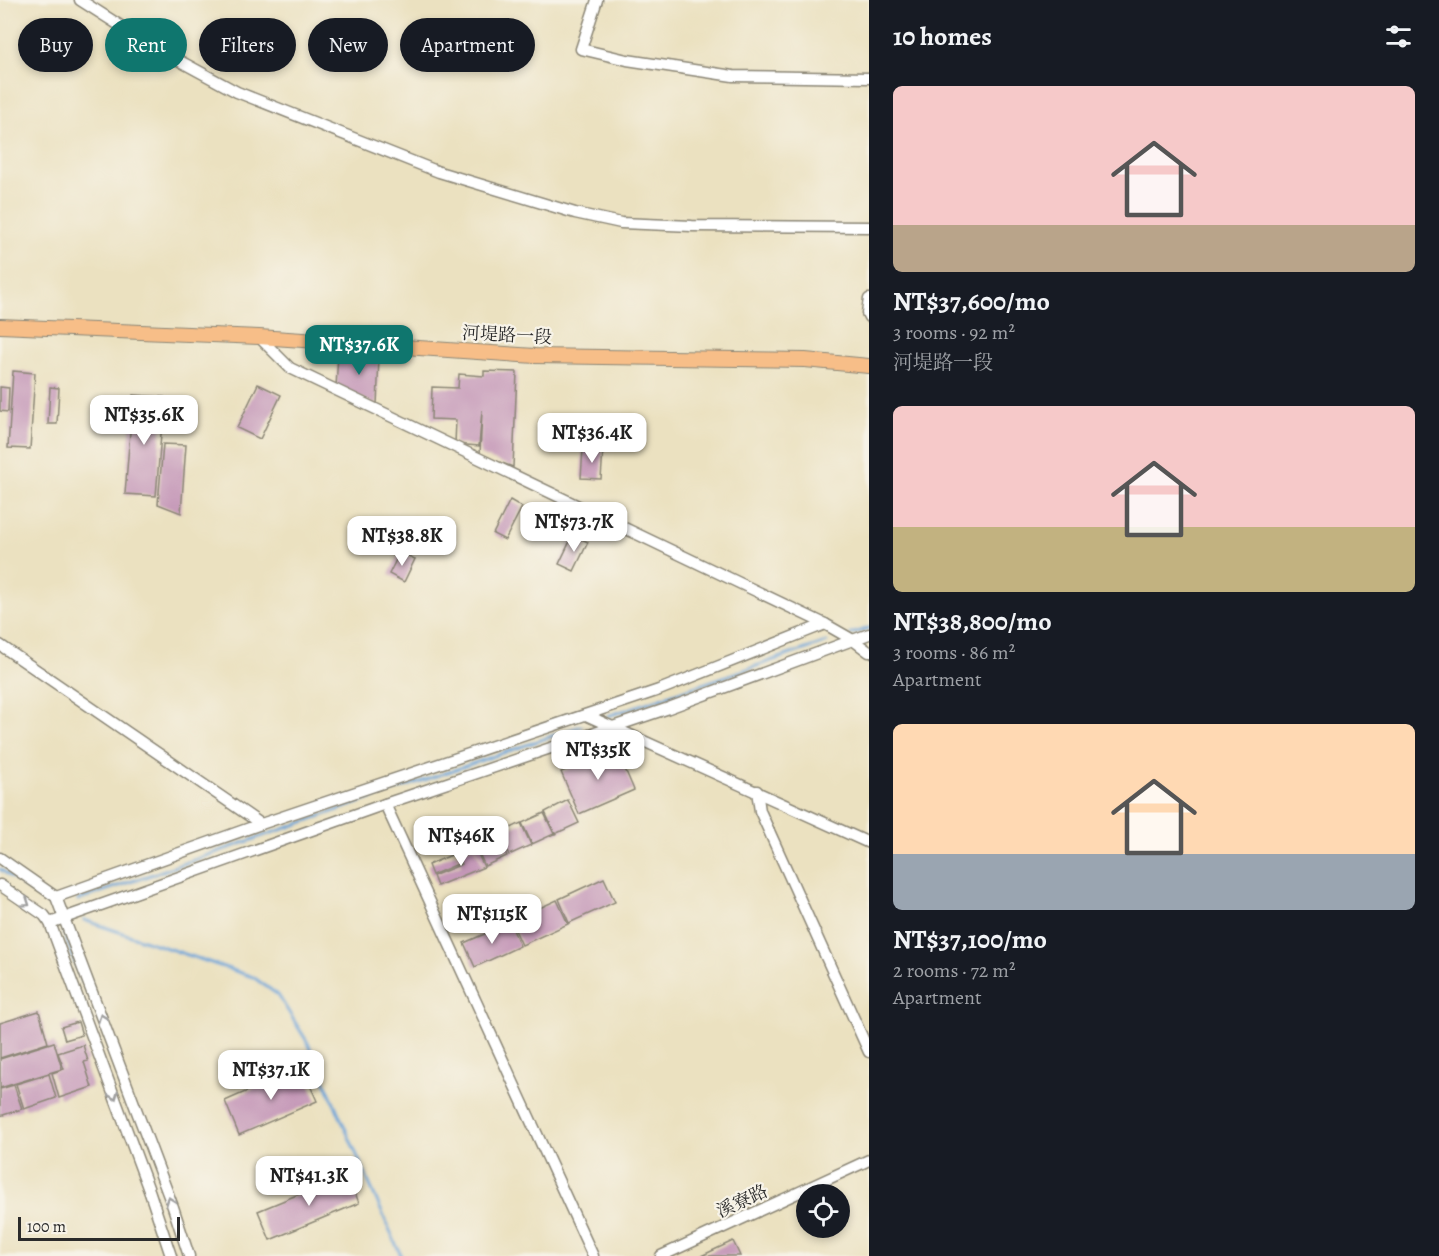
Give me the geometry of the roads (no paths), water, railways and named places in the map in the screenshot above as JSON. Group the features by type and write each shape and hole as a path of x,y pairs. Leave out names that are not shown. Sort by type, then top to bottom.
{"main road":[{"name":"河堤路一段","path":"0,326 259,337 535,356 805,360 869,366"}],"street":[{"path":"80,0 152,46 237,92 439,172 574,213 621,223 692,226 869,227"},
{"path":"597,0 581,49 627,60 733,76 869,78"},
{"path":"869,299 867,313 869,317"},
{"path":"259,337 290,368 825,624 869,652"},
{"path":"56,897 261,824 659,690 825,624"},
{"path":"50,922 385,804 666,709 869,634"},
{"path":"0,645 261,824"},
{"path":"586,715 869,843"},
{"path":"757,792 760,811 869,1052"},
{"path":"385,804 593,1256"},
{"path":"0,858 56,897 173,1206 189,1256"},
{"path":"0,885 44,915 50,922 171,1256"},
{"name":"溪寮路","path":"661,1256 869,1160"}],"waterway":[{"path":"851,634 869,628"},
{"path":"608,716 827,642"},
{"path":"78,900 581,726"},
{"path":"0,869 55,908"},
{"path":"84,920 253,977 278,995 308,1043 401,1256"},
{"path":"63,931 82,982"}]}
